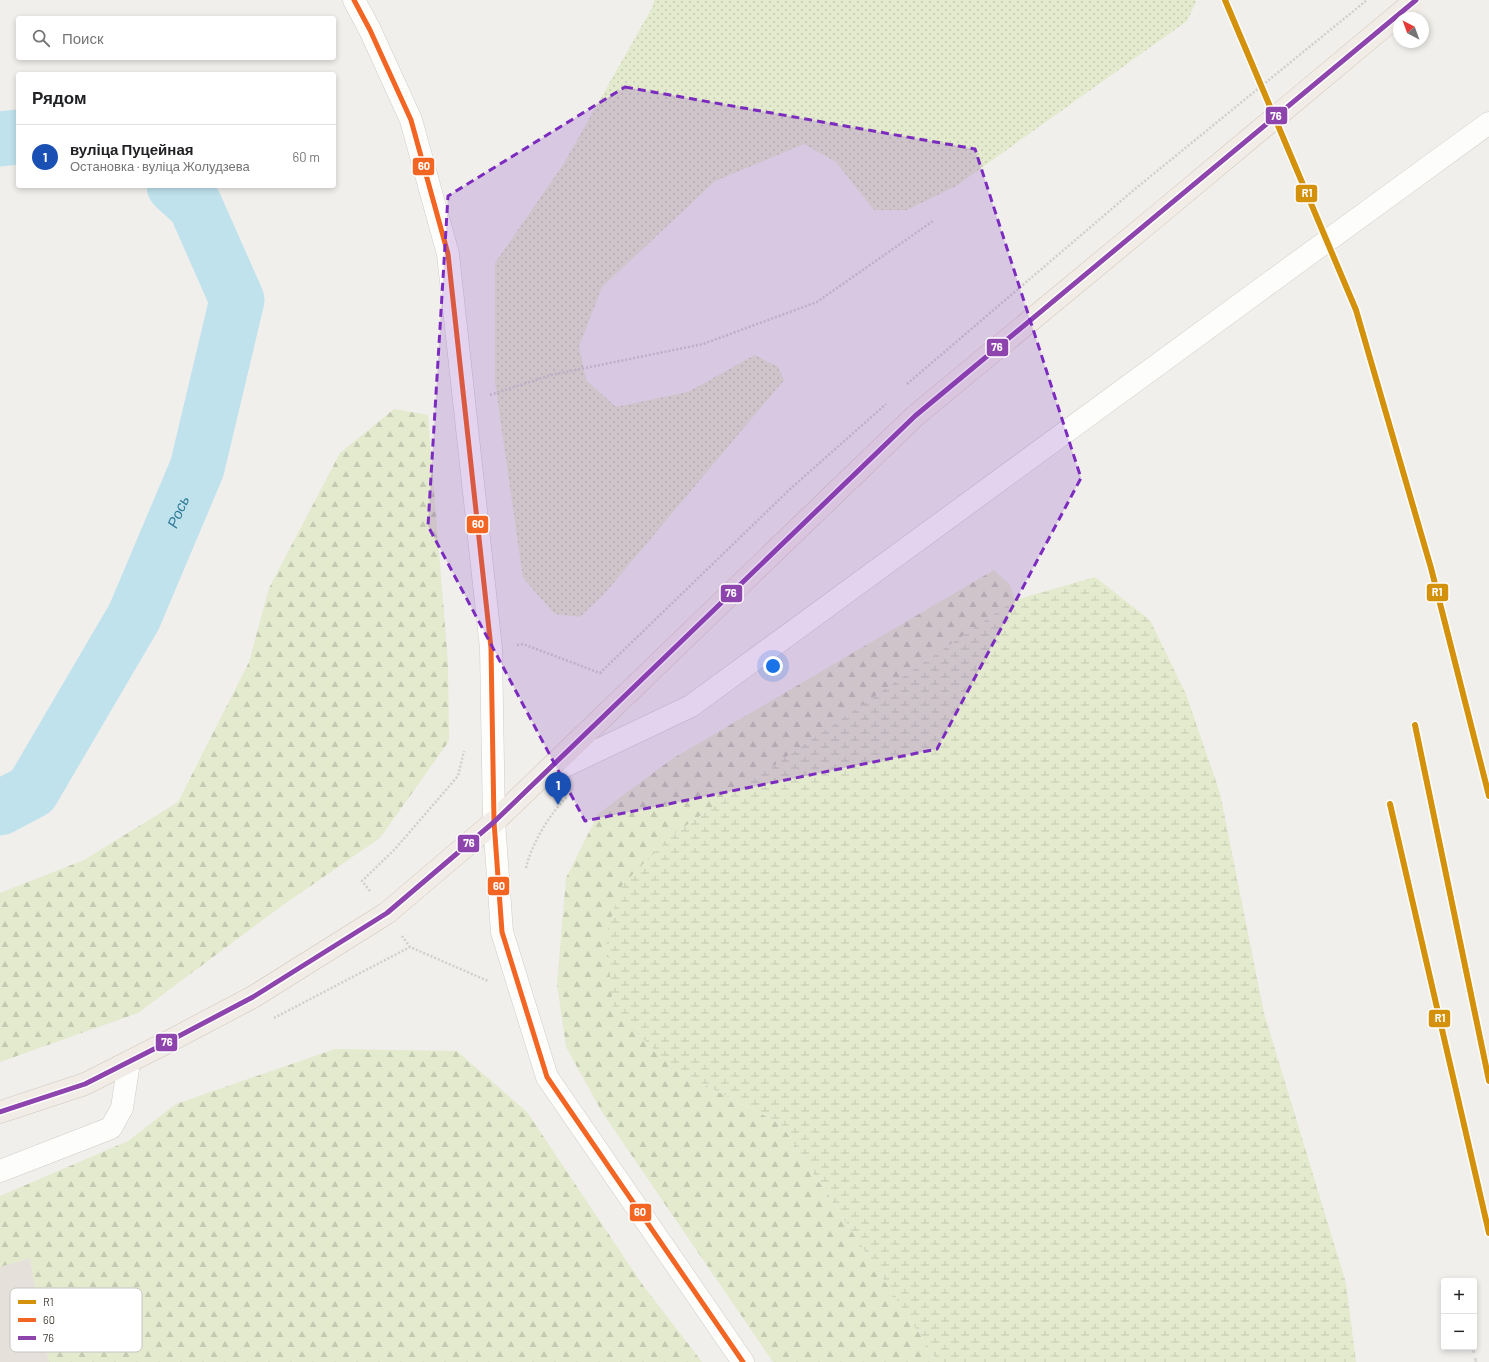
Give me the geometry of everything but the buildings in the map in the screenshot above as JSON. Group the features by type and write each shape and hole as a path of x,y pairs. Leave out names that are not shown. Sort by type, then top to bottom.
{"main road":[{"path":"0,1112 85,1084 129,1062 253,997 386,913 494,822 915,416 1414,2"}],"street":[{"path":"354,0 370,30 411,120 448,254 490,648 494,822 502,932 547,1077 744,1362"},
{"path":"539,778 691,706 1489,123"},
{"path":"0,1171 111,1128 122,1108 129,1062"}],"path":[{"path":"1135,189 1367,0"},
{"path":"465,404 551,375 703,344 817,302 933,221"}],"highlighted area":[{"path":"625,87 975,149 1081,478 937,749 585,821 428,526 448,196"}],"shaded area":[{"path":"30,1258 35,1288 10,1288 10,1352 47,1352 49,1362 0,1362 0,1267"}],"green space":[{"path":"654,0 1195,0 1196,2 1187,21 956,186 907,210 874,210 836,162 804,144 715,181 602,287 579,346 586,380 616,407 688,392 755,355 778,367 784,380 605,593 580,617 555,614 523,578 495,382 495,263 563,165 653,6"},
{"path":"394,409 428,415 448,663 449,741 380,838 283,905 138,1013 0,1062 0,893 84,860 178,802 249,662 269,588 340,453"},
{"path":"994,570 1010,585 1015,600 671,836 674,1069 781,1124 938,1362 773,1362 602,1112 566,1047 557,984 566,878 598,814 672,759"},
{"path":"1095,577 1150,620 1186,694 1220,793 1264,1013 1346,1283 1356,1362 938,1362 781,1124 674,1069 613,1009 606,934 622,885 671,836 1015,600"},
{"path":"335,1049 457,1051 527,1112 642,1284 702,1362 49,1362 47,1352 142,1352 142,1288 35,1288 30,1258 0,1267 0,1196 128,1141 176,1104"}],"waterway":[{"name":"Рось","path":"0,139 16,137"},
{"name":"Рось","path":"0,808 32,791 134,617 197,468 237,300 195,205 176,188"}],"railway":[{"path":"1225,0 1356,310 1431,568 1489,796"},
{"path":"1415,725 1489,1081"},
{"path":"1390,804 1489,1233"},
{"path":"1473,1350 1476,1362"}],"transit line":[{"name":"60","path":"354,0 370,30 411,120 448,254 491,648 494,822 502,932 547,1077 743,1362"},
{"name":"R1","path":"1225,0 1356,310 1431,568 1489,796"},
{"name":"76","path":"0,1112 85,1084 162,1045 253,997 387,913 494,822 915,416 1416,0"},
{"name":"R1","path":"1415,725 1489,1081"},
{"name":"R1","path":"1390,804 1489,1233"}],"place":[{"name":"вуліца Пуцейная","path":"558,805"}]}
